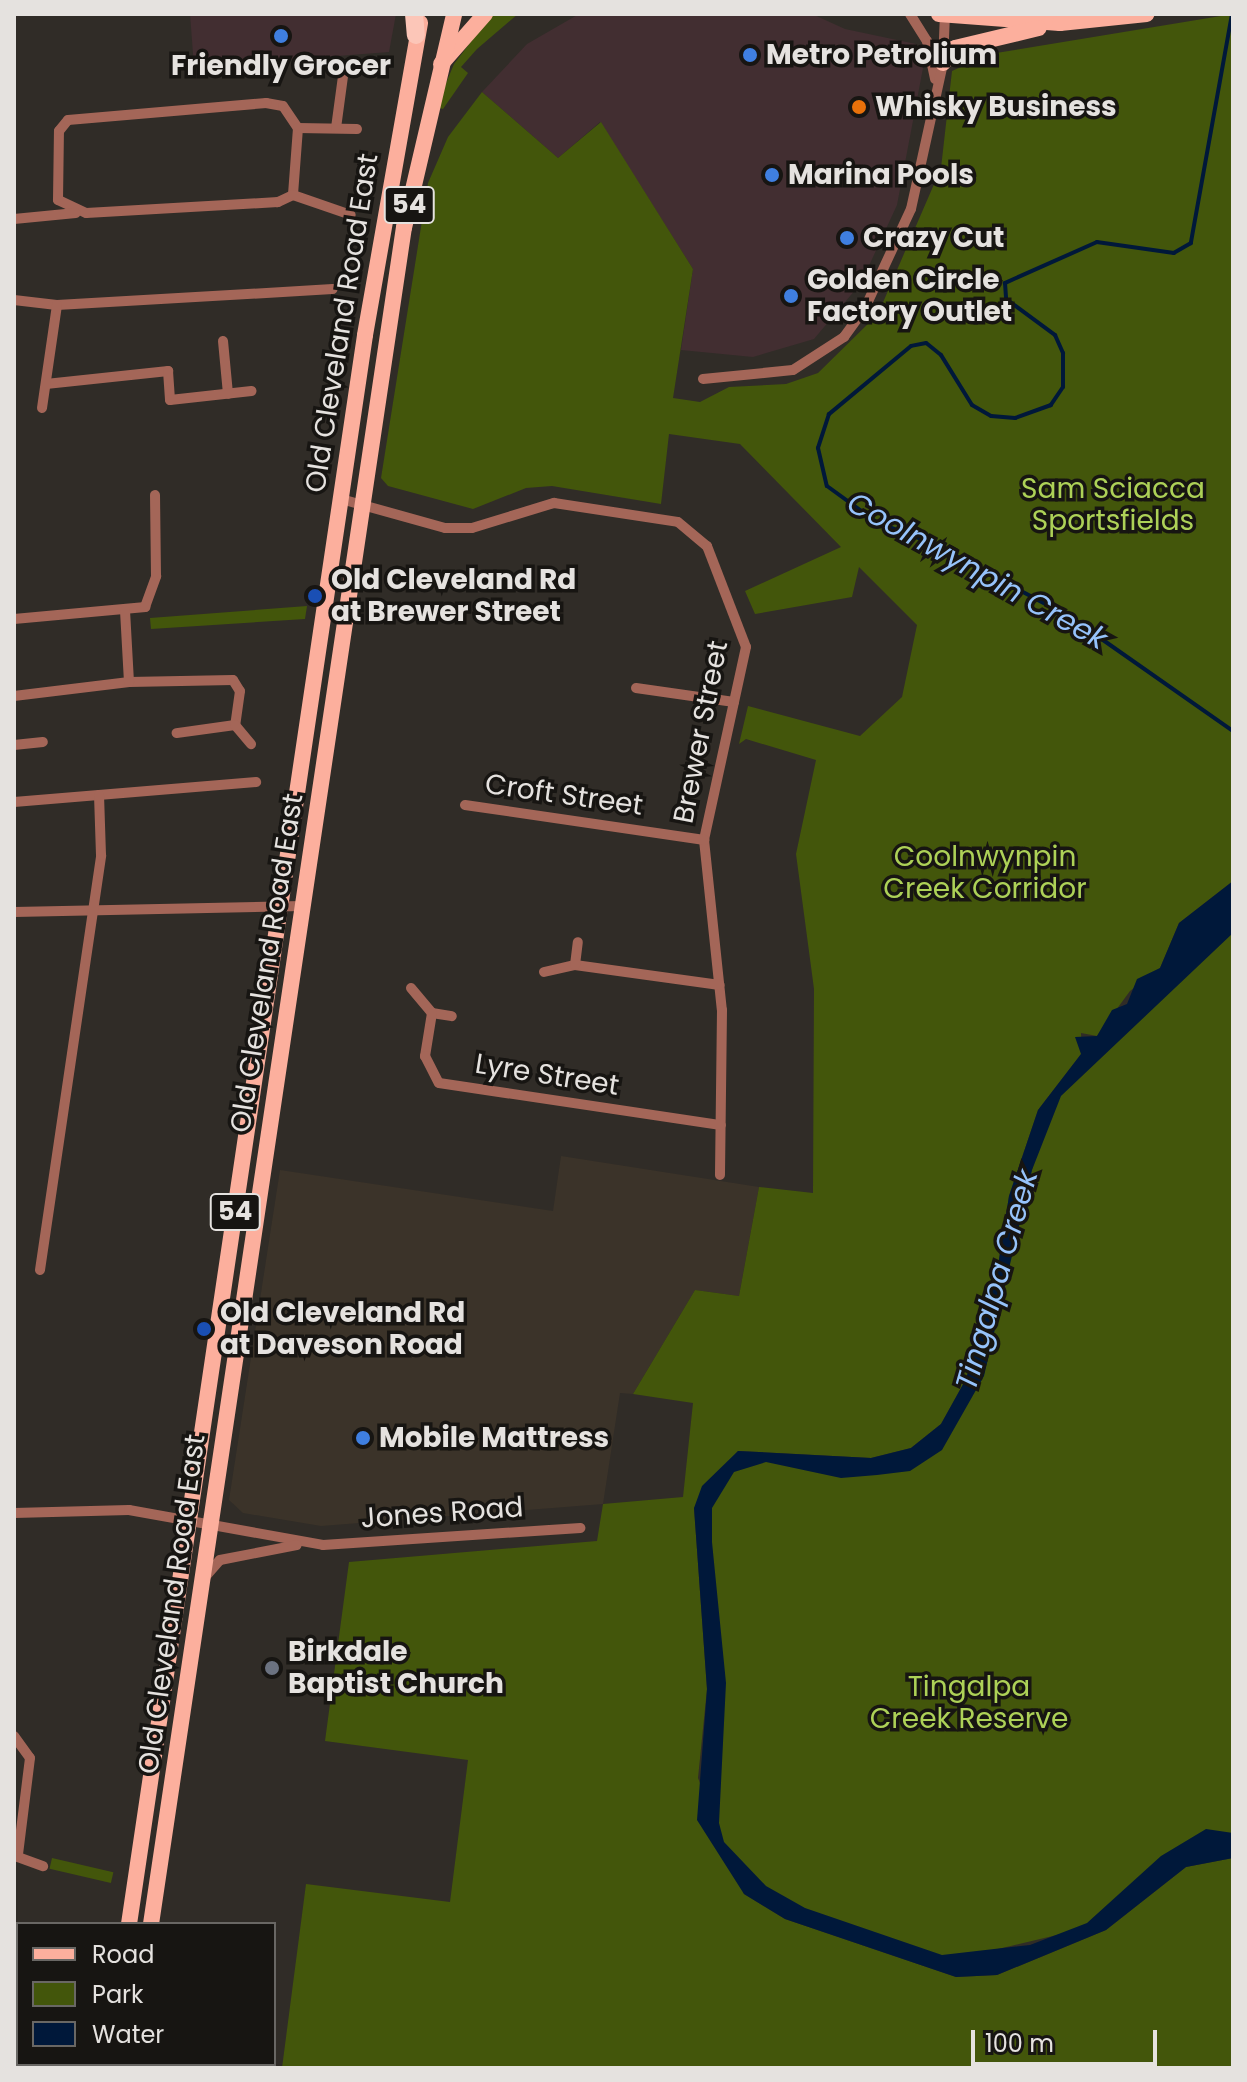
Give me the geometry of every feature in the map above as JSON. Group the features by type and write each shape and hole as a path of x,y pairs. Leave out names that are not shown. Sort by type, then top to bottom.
{"highway":[{"path":"414,14 416,35"}],"main road":[{"name":"Old Cleveland Road East","path":"129,1922 341,499 416,35 422,14"},
{"name":"Old Cleveland Road East","path":"151,1922 363,505 434,73 454,14"},
{"path":"434,73 485,14"},
{"path":"943,14 1060,23"},
{"path":"943,63 967,44 1060,23 1147,14"}],"street":[{"path":"910,14 926,39 935,79"},
{"path":"703,379 793,370 844,337 911,209 935,79 943,63 943,14"},
{"path":"336,128 343,76"},
{"path":"14,216 46,212 58,200 59,131 68,120 266,103 283,106 298,128 293,195"},
{"path":"298,128 357,129"},
{"path":"14,216 278,202 293,195 351,215"},
{"path":"58,200 78,213"},
{"path":"14,300 57,305 333,289"},
{"path":"42,408 57,305"},
{"path":"223,341 228,394"},
{"path":"46,384 168,371 170,400 252,391"},
{"path":"14,619 125,611 150,601 155,495"},
{"name":"Brewer Street","path":"341,499 472,528 554,503 678,522 697,532 745,631 734,702 704,840 720,985 720,1175"},
{"path":"125,611 129,682"},
{"path":"14,696 129,682 225,676 240,691 235,725 251,744"},
{"path":"636,688 734,702"},
{"path":"177,733 235,725"},
{"path":"14,745 43,742"},
{"path":"14,802 256,782"},
{"path":"40,1270 102,822 99,795"},
{"name":"Croft Street","path":"465,805 704,840"},
{"path":"14,912 281,903 302,906"},
{"path":"575,965 578,942"},
{"path":"544,972 575,965 720,985"},
{"path":"411,988 432,1013"},
{"name":"Lyre Street","path":"452,1016 432,1013 425,1056 439,1083 721,1125"},
{"name":"Jones Road","path":"14,1513 104,1508 307,1544"},
{"name":"Jones Road","path":"201,1586 220,1560 307,1544 580,1528"},
{"path":"14,1736 30,1758 16,1855 43,1866"}],"shaded area":[{"path":"190,14 396,14 389,52 194,67"},
{"path":"579,14 812,14 845,29 916,44 923,68 897,205 861,283 814,339 753,357 681,350 693,269 600,122 558,158 482,92 527,44"},
{"path":"561,1156 759,1187 739,1296 695,1290 633,1394 620,1393 603,1504 321,1526 243,1513 229,1500 280,1170 553,1211"}],"green space":[{"path":"492,14 518,14 461,67 468,73 443,109 436,107 454,64"},
{"path":"1233,14 1233,881 1179,923 1160,968 1130,991 1097,1036 1081,1033 1082,1053 1038,1110 1009,1196 997,1272 966,1379 941,1424 911,1448 871,1458 738,1451 694,1508 707,1689 698,1778 744,1894 785,1919 956,1977 997,1975 1106,1930 1186,1867 1233,1858 1233,2068 282,2068 306,1884 450,1902 468,1760 325,1741 349,1562 597,1541 603,1504 683,1497 693,1403 633,1394 695,1290 739,1296 759,1187 813,1193 814,989 796,854 816,760 746,739 739,744 748,706 860,736 902,697 917,625 859,567 852,597 755,614 745,591 841,547 740,444 669,434 661,504 552,486 526,488 473,509 388,486 381,478 428,183 448,137 482,92 558,158 601,122 693,269 673,398 700,402 729,387 786,384 818,373 878,314 941,168 952,71 990,54"},
{"path":"307,606 305,619 151,629 150,618"},
{"name":"Tingalpa Creek Reserve","path":"1233,906 1233,1850 1201,1849 1103,1924 939,1963 781,1906 712,1831 703,1504 727,1467 763,1456 851,1469 911,1458 944,1433 972,1384 1052,1098"},
{"path":"52,1858 113,1872 111,1883 50,1869"}],"water":[{"name":"Tingalpa Creek","path":"1233,881 1233,933 1061,1096 1032,1170 984,1376 942,1450 910,1471 877,1475 841,1478 766,1462 734,1472 712,1508 712,1542 726,1683 719,1823 724,1842 766,1886 805,1908 942,1955 1030,1945 1087,1923 1161,1856 1206,1829 1233,1833 1233,1858 1186,1867 1106,1930 997,1975 956,1977 785,1919 744,1894 697,1820 707,1689 694,1508 702,1486 738,1451 871,1458 911,1448 941,1424 966,1379 997,1272 1009,1196 1038,1110 1081,1054 1075,1037 1097,1036 1112,1010 1127,1004 1137,979 1160,968 1179,923"}],"waterway":[{"name":"Coolnwynpin Creek","path":"1232,14 1191,243 1174,253 1097,242 1005,283 1006,299 1055,335 1063,353 1063,387 1051,405 1015,418 991,416 972,405 941,355 926,343 911,346 829,414 818,448 827,486 878,523 932,543 1073,619 1233,731"}],"place":[{"name":"Friendly Grocer","path":"281,36"},
{"name":"Metro Petrolium","path":"750,55"},
{"name":"Whisky Business","path":"859,107"},
{"name":"Marina Pools","path":"772,175"},
{"name":"Crazy Cut","path":"847,238"},
{"name":"Golden Circle Factory Outlet","path":"791,296"},
{"name":"Old Cleveland Rd at Brewer Street","path":"315,596"},
{"name":"Old Cleveland Rd at Daveson Road","path":"204,1329"},
{"name":"Mobile Mattress","path":"363,1438"},
{"name":"Birkdale Baptist Church","path":"272,1668"}],"park label":[{"name":"Sam Sciacca Sportsfields","path":"1113,505"},
{"name":"Coolnwynpin Creek Corridor","path":"985,873"}]}
